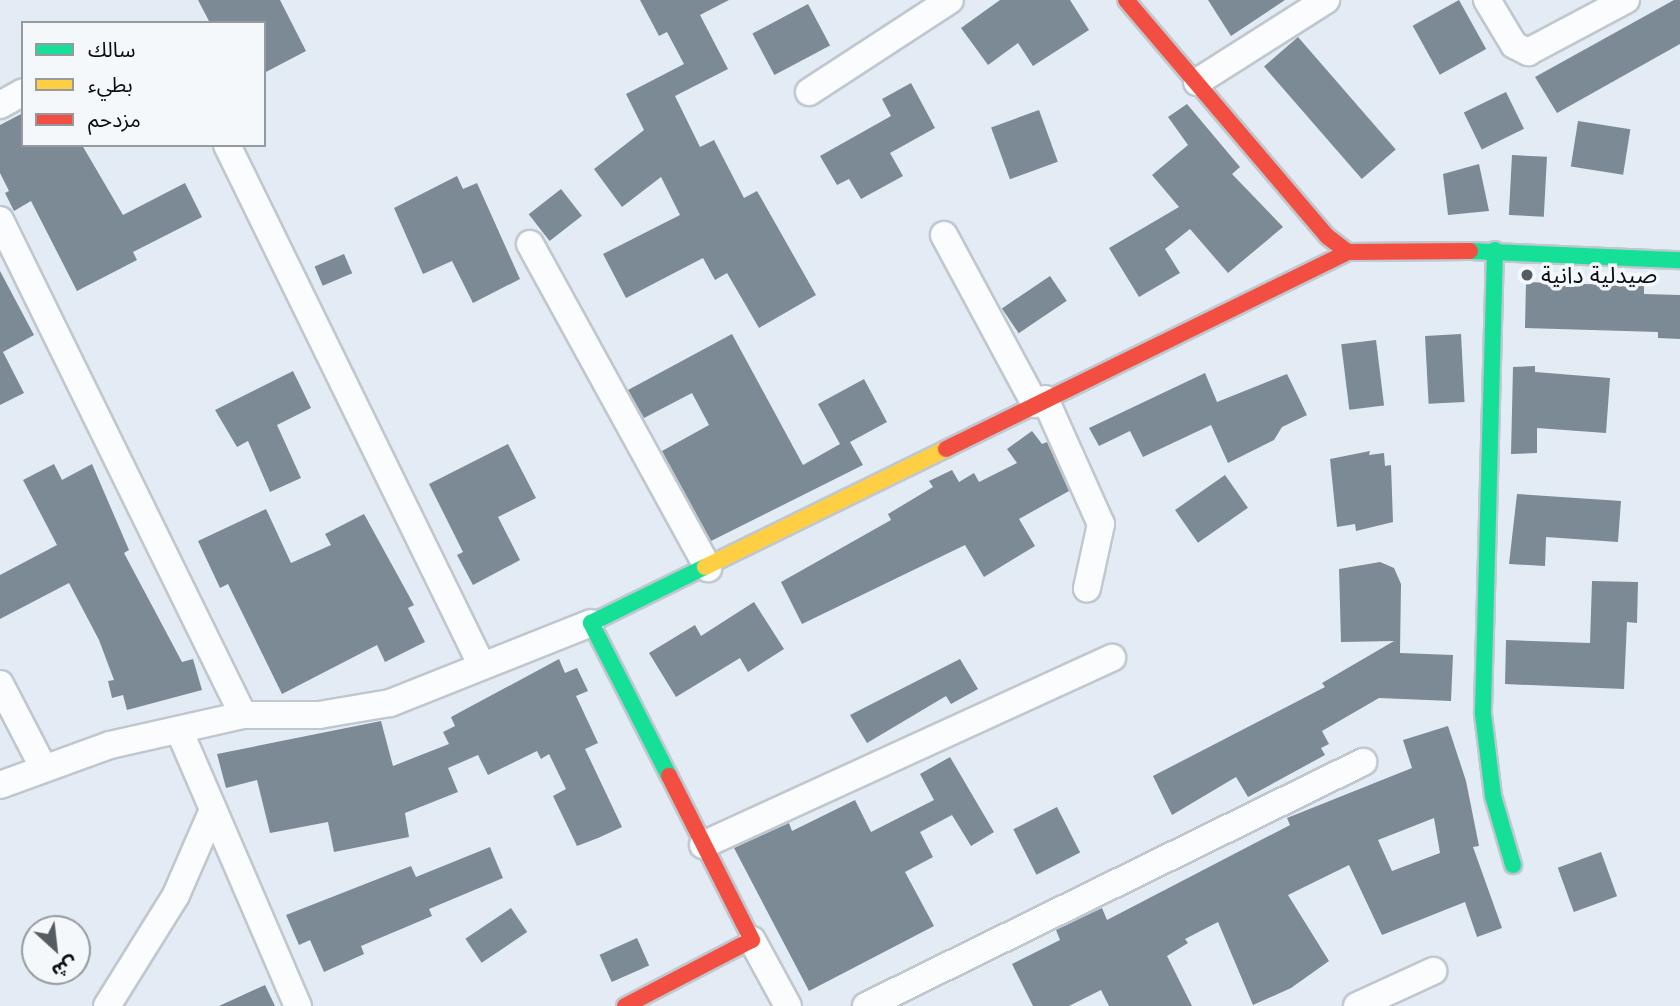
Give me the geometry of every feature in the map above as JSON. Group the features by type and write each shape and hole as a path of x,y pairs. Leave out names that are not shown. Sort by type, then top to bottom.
{"street":[{"path":"809,92 950,0"},
{"path":"1126,0 1328,237 1348,252 1375,256 1495,250 1680,260"},
{"path":"1197,82 1326,0"},
{"path":"1487,0 1514,45 1528,52 1626,0"},
{"path":"0,105 21,93"},
{"path":"228,147 482,666"},
{"path":"0,220 243,715"},
{"path":"944,235 1040,401 1101,524 1087,588"},
{"path":"530,244 708,568"},
{"path":"1495,250 1483,714 1493,796 1513,865"},
{"path":"0,785 43,766 243,715 369,709 591,623 708,568 1040,401 1348,252"},
{"path":"591,623 788,1006"},
{"path":"703,845 1112,658"},
{"path":"0,684 43,766"},
{"path":"179,730 298,1006"},
{"path":"866,1006 1363,762"},
{"path":"107,1006 176,895 213,810"},
{"path":"625,1006 752,940"},
{"path":"1357,1006 1433,971"}],"building":[{"path":"198,0 280,0 306,51 266,72 266,21 209,21"},
{"path":"640,0 729,0 700,15 728,69 675,96 700,147 714,140 744,198 757,191 816,295 759,328 727,273 715,280 703,258 626,298 603,254 680,215 661,177 622,207 594,169 644,130 626,94 684,64 667,32 659,36"},
{"path":"1000,0 1070,0 1089,30 1033,66 1018,43 988,65 961,28"},
{"path":"1208,0 1285,0 1231,36"},
{"path":"1459,0 1486,49 1440,75 1413,26"},
{"path":"1674,0 1680,0 1680,44 1557,113 1535,77"},
{"path":"808,4 830,45 774,75 752,34"},
{"path":"1298,37 1396,149 1362,179 1264,67"},
{"path":"911,83 935,128 890,153 903,176 861,199 849,179 837,185 820,156 891,116 882,99"},
{"path":"1506,92 1524,129 1482,149 1464,113"},
{"path":"1187,104 1240,167 1232,174 1283,227 1228,273 1190,229 1165,249 1180,273 1139,297 1109,248 1179,207 1152,175 1188,145 1168,117"},
{"path":"1039,110 1058,162 1010,179 991,127"},
{"path":"21,114 21,147 83,147 123,215 185,183 202,217 133,252 137,260 77,291 31,201 14,211 5,193 9,191 0,173 0,125"},
{"path":"1578,121 1630,129 1623,175 1571,166"},
{"path":"1512,155 1547,157 1544,217 1509,215"},
{"path":"1479,164 1489,211 1448,215 1443,174"},
{"path":"457,176 463,189 477,183 520,279 473,303 452,261 423,274 394,208"},
{"path":"561,189 582,216 550,241 529,214"},
{"path":"344,254 352,273 323,286 315,267"},
{"path":"0,271 34,335 3,352 24,393 0,405"},
{"path":"1050,276 1067,301 1019,333 1002,308"},
{"path":"1526,282 1644,286 1644,294 1680,295 1680,339 1658,338 1658,332 1525,328"},
{"path":"732,334 803,465 840,444 818,404 864,379 887,422 850,442 863,465 711,541 662,451 709,425 692,393 644,418 628,390"},
{"path":"1461,334 1465,402 1429,404 1425,336"},
{"path":"1376,340 1384,406 1349,410 1341,344"},
{"path":"1535,366 1535,372 1610,378 1606,433 1537,428 1537,453 1511,454 1513,367"},
{"path":"293,371 311,408 277,425 301,478 270,492 248,441 237,447 215,410"},
{"path":"1205,373 1217,402 1287,374 1307,415 1282,427 1274,440 1228,463 1211,425 1143,457 1130,431 1099,446 1089,428"},
{"path":"1032,431 1042,444 1047,442 1069,491 1019,519 1035,546 984,577 965,545 802,624 781,582 891,520 888,514 933,487 929,481 952,470 959,482 974,473 979,482 1017,463 1007,449"},
{"path":"508,444 536,498 498,517 520,560 473,585 457,555 463,552 429,484"},
{"path":"1370,451 1369,455 1384,453 1385,466 1391,465 1393,522 1356,531 1355,524 1337,527 1330,459"},
{"path":"54,464 62,480 92,464 129,550 124,553 182,662 193,659 202,690 127,710 123,695 112,698 108,681 114,680 99,640 69,583 0,619 0,575 57,545 23,480"},
{"path":"1225,475 1248,508 1198,543 1175,510"},
{"path":"1517,494 1621,501 1618,542 1546,537 1545,566 1509,564"},
{"path":"266,509 291,563 331,545 325,534 364,514 414,605 408,608 425,642 385,662 377,645 282,694 228,584 220,588 198,541"},
{"path":"1380,562 1394,568 1401,584 1400,653 1453,655 1451,701 1379,698 1322,731 1329,744 1321,748 1325,755 1248,797 1236,777 1172,815 1153,776 1325,687 1322,683 1394,641 1341,642 1339,569"},
{"path":"1592,581 1638,582 1637,623 1627,622 1624,689 1505,684 1506,640 1590,643"},
{"path":"754,602 784,649 748,672 740,658 676,697 649,653 695,625 701,636"},
{"path":"559,659 565,673 577,668 588,691 576,696 598,743 585,749 622,827 598,838 577,846 553,796 566,789 549,754 541,759 537,751 488,775 478,755 448,768 458,792 405,813 409,837 334,852 328,822 270,833 257,780 226,788 217,754 381,721 393,766 449,744 443,732 455,726 451,717"},
{"path":"960,659 978,689 951,704 946,696 867,743 850,715"},
{"path":"1448,726 1466,781 1479,846 1473,847 1502,928 1477,937 1465,902 1382,935 1349,865 1288,895 1329,961 1291,988 1253,1005 1218,922 1185,939 1188,943 1167,956 1192,1006 1109,1006 1101,990 1069,1006 1033,1006 1012,964 1060,940 1056,930 1102,908 1107,920 1290,825 1287,818 1412,768 1403,740","holes":["1434,818 1440,853 1392,871 1378,840"]},
{"path":"950,757 994,832 971,846 952,815 920,832 933,857 905,872 934,926 809,991 734,848 789,823 792,831 855,800 871,832 934,800 920,774"},
{"path":"1057,807 1080,852 1036,875 1013,829"},
{"path":"490,847 503,878 429,909 432,916 361,946 364,954 324,972 310,940 299,945 286,915 411,866 416,877"},
{"path":"1601,852 1617,896 1574,912 1558,868"},
{"path":"511,908 527,932 482,963 465,939"},
{"path":"637,938 649,965 612,982 600,955"},
{"path":"265,985 275,1006 219,1006"}],"traffic: fast":[{"path":"1495,250 1483,714 1493,796 1513,865"},
{"path":"1470,251 1680,260"},
{"path":"669,776 591,623 705,567"}],"traffic: slow":[{"path":"705,567 946,449"}],"traffic: jam":[{"path":"1126,0 1328,237 1348,252 1470,251"},
{"path":"946,449 1348,252"},
{"path":"625,1006 752,940 669,776"}],"place":[{"name":"صيدلية دانية","path":"1527,275"}]}
